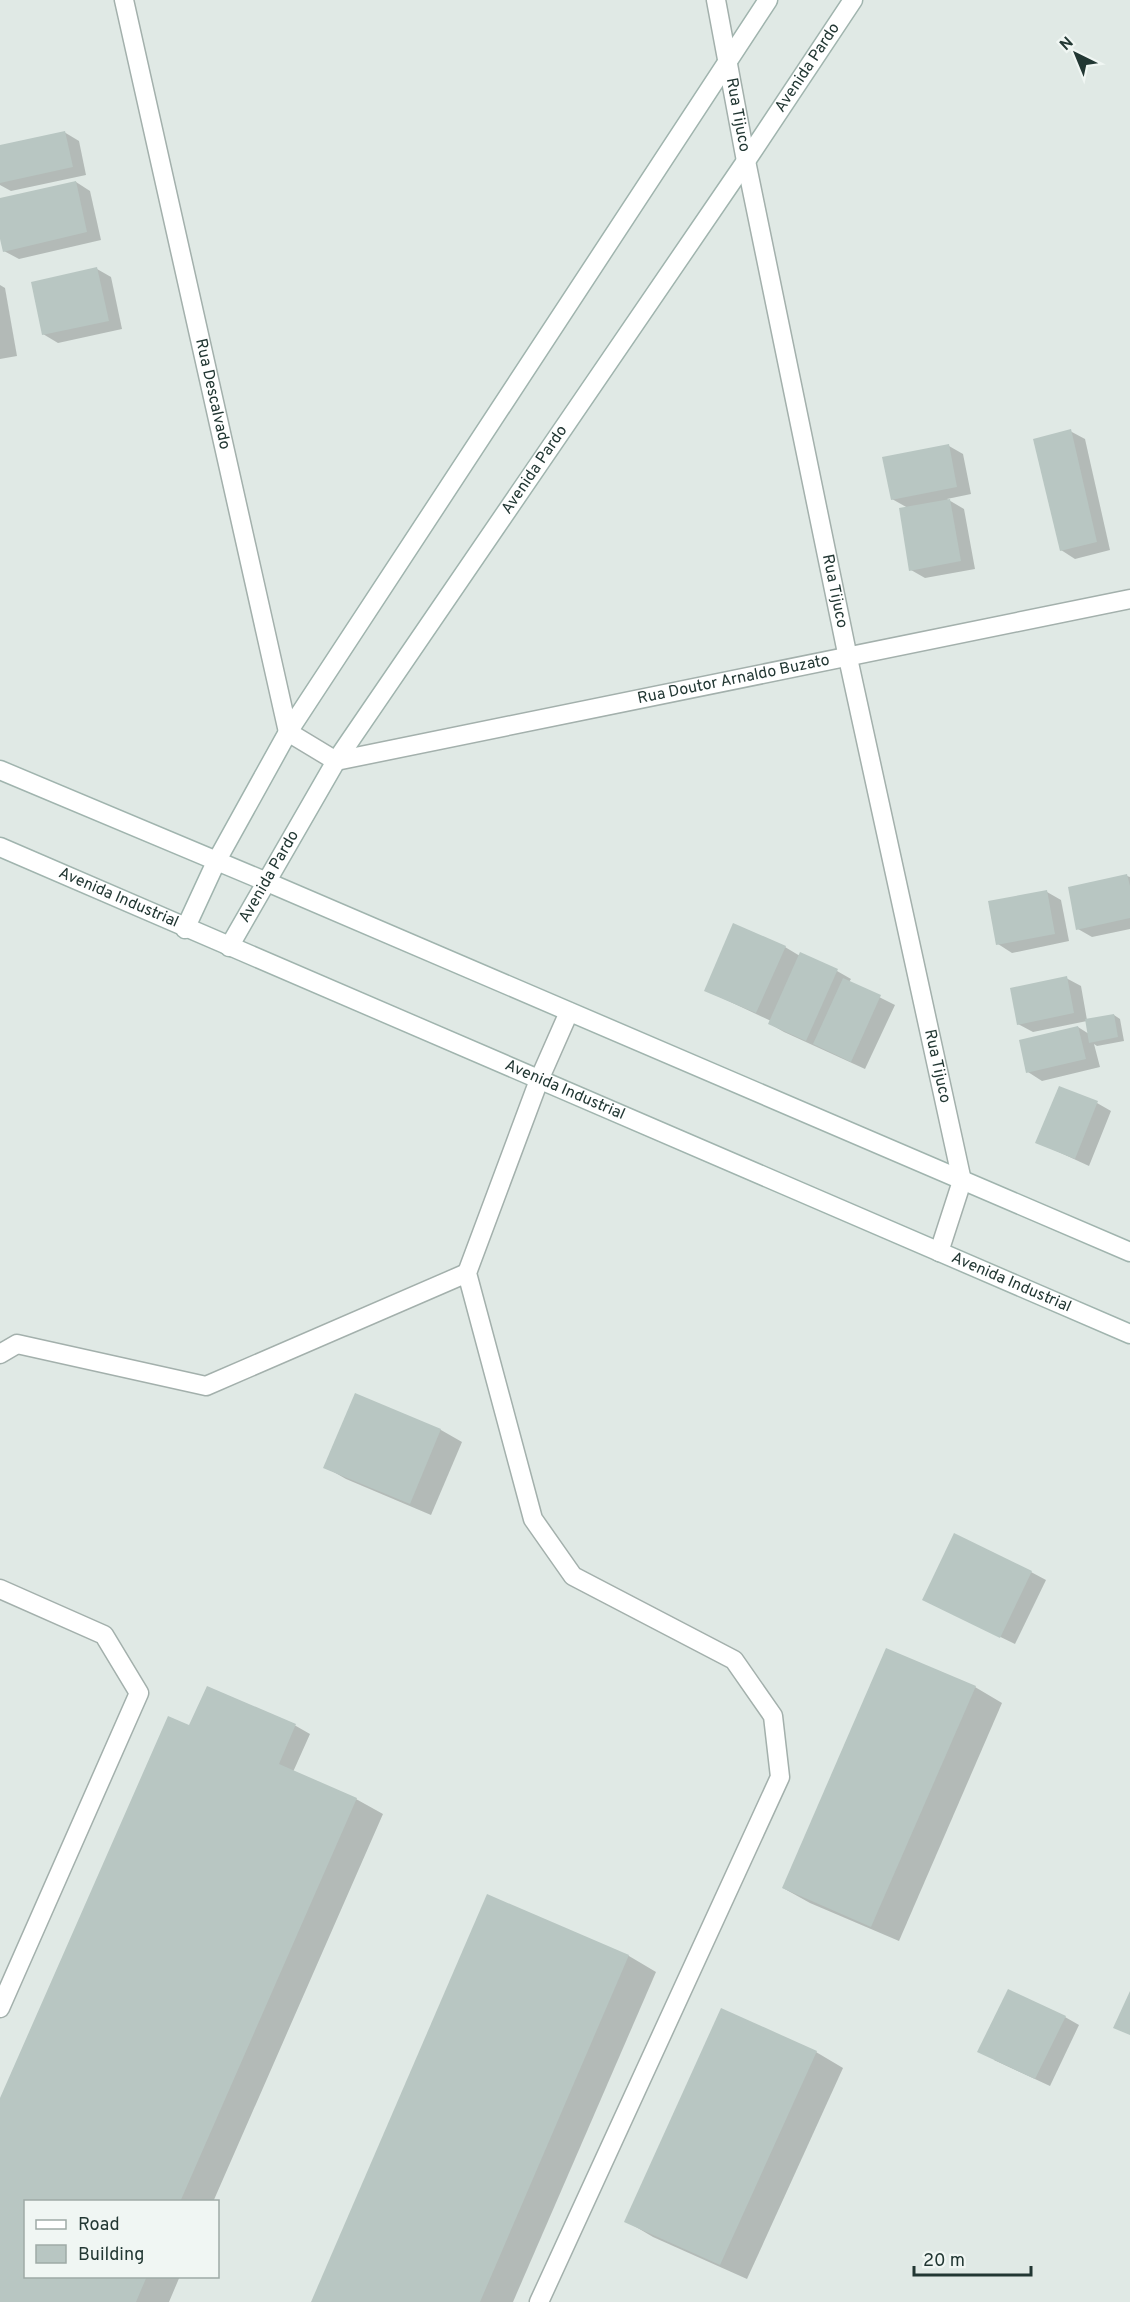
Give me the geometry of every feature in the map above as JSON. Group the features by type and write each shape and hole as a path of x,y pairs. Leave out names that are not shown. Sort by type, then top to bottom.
{"street":[{"name":"Rua Descalvado","path":"124,0 288,732"},
{"name":"Rua Tijuco","path":"716,0 729,59 746,161 848,658 962,1181"},
{"path":"185,929 216,862 288,732 768,0"},
{"name":"Avenida Pardo","path":"229,947 336,761 746,161 853,0"},
{"name":"Rua Doutor Arnaldo Buzato","path":"336,761 1130,599"},
{"path":"288,732 336,761"},
{"path":"0,770 1130,1252"},
{"name":"Avenida Industrial","path":"0,848 1130,1334"},
{"path":"539,2302 780,1777 773,1716 734,1660 573,1576 533,1519 467,1273 539,1080 569,1012"},
{"path":"939,1252 962,1181"},
{"path":"0,1354 17,1344 206,1386 467,1273"},
{"path":"0,1589 105,1635 139,1693 0,2008"}],"building":[{"path":"65,131 73,167 0,183 0,145"},
{"path":"76,181 87,232 3,252 0,239 0,198"},
{"path":"97,267 109,321 42,335 31,282"},
{"path":"1071,429 1097,542 1060,551 1033,439"},
{"path":"949,444 957,487 891,500 882,457"},
{"path":"950,499 961,561 909,571 899,508"},
{"path":"1127,874 1130,886 1130,918 1076,930 1068,887"},
{"path":"1047,890 1055,934 996,945 988,901"},
{"path":"733,923 786,946 756,1013 704,991"},
{"path":"800,952 838,969 806,1041 768,1024"},
{"path":"1067,976 1074,1013 1017,1025 1010,988"},
{"path":"843,978 881,995 851,1062 813,1044"},
{"path":"1114,1014 1118,1037 1089,1043 1085,1019"},
{"path":"1078,1026 1086,1059 1026,1073 1019,1040"},
{"path":"1059,1086 1098,1101 1075,1159 1035,1143"},
{"path":"355,1393 441,1429 410,1504 323,1468"},
{"path":"954,1533 1032,1571 1000,1638 922,1600"},
{"path":"886,1648 976,1686 871,1927 782,1888"},
{"path":"207,1686 296,1724 279,1764 357,1798 181,2200 24,2200 24,2278 146,2278 136,2302 0,2302 0,2098 168,1716 189,1725"},
{"path":"487,1894 629,1955 480,2302 311,2302"},
{"path":"1008,1989 1066,2016 1035,2079 977,2052"},
{"path":"1130,1991 1130,2035 1113,2028"},
{"path":"721,2008 817,2051 720,2265 624,2222"}]}
